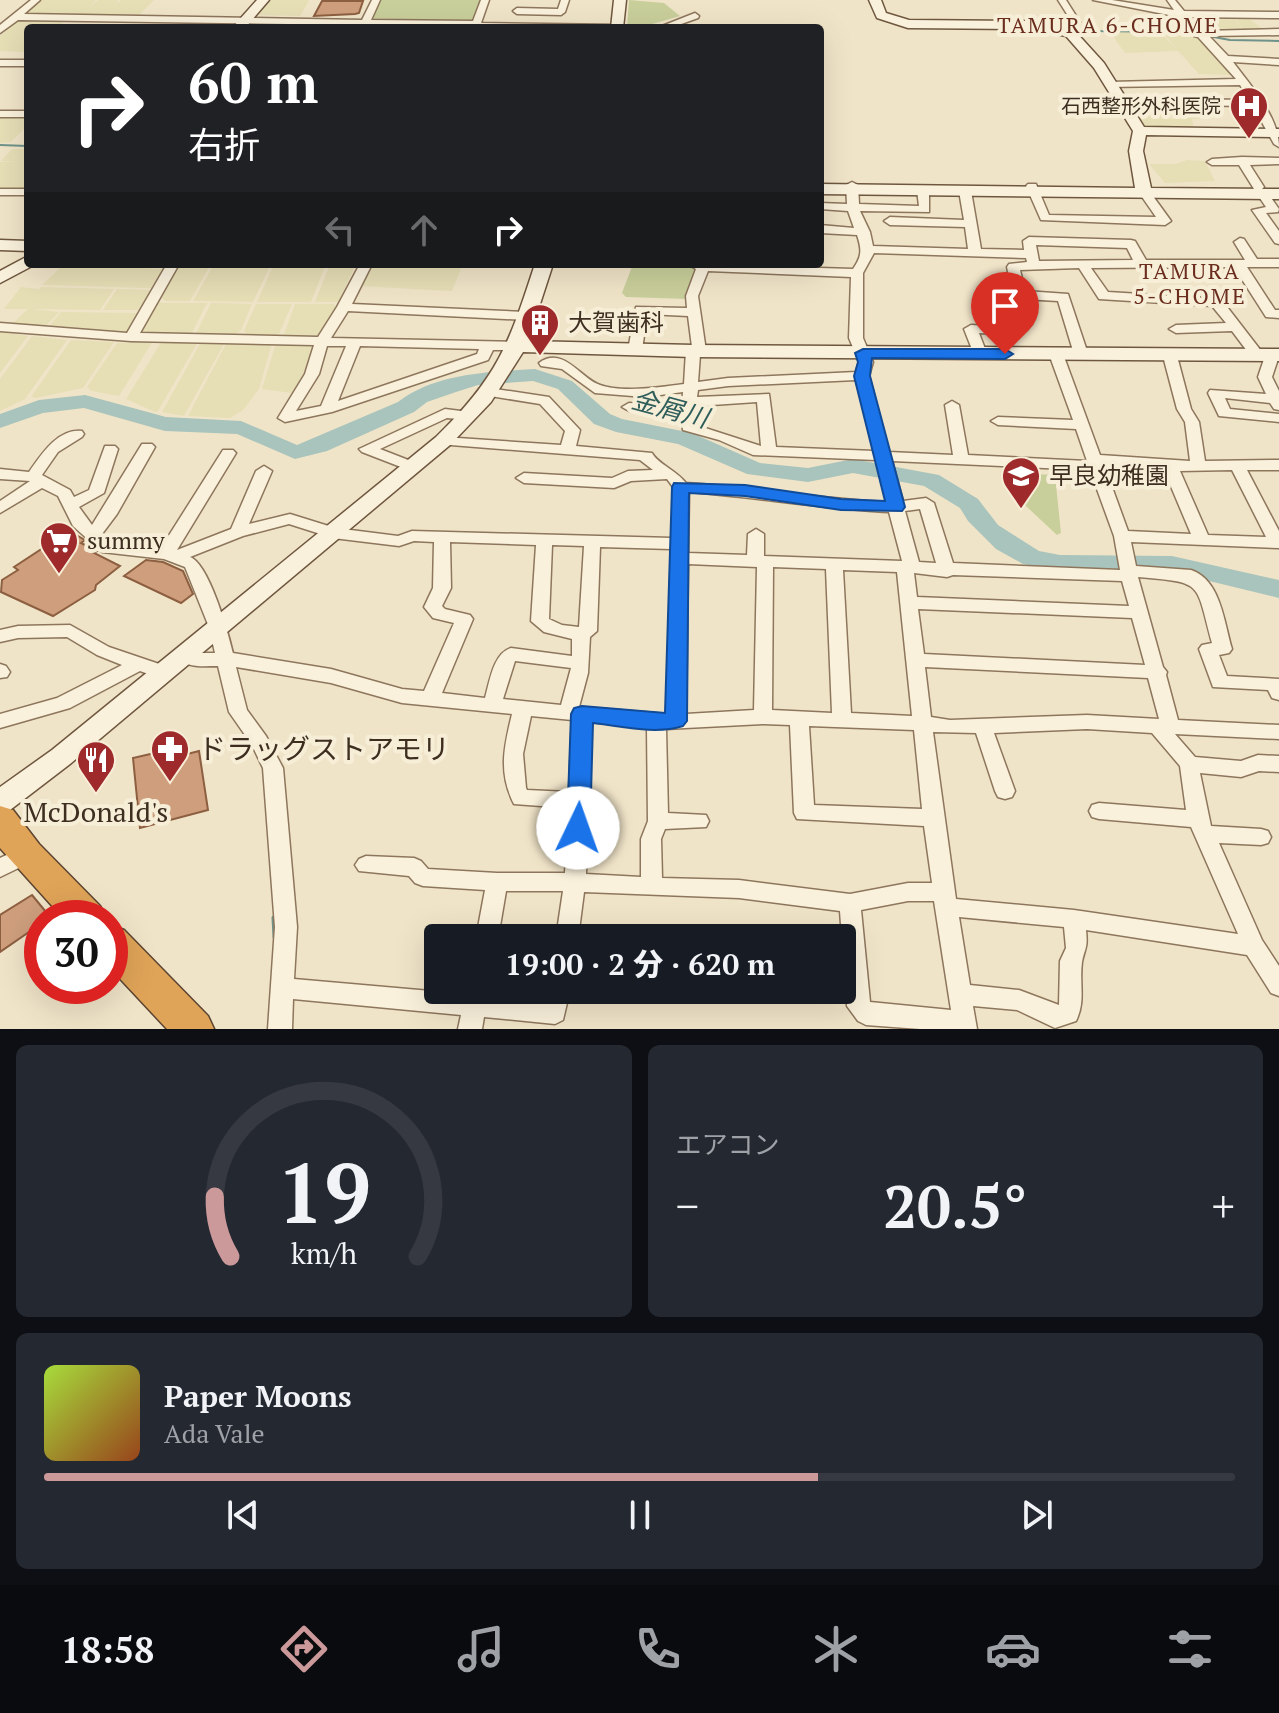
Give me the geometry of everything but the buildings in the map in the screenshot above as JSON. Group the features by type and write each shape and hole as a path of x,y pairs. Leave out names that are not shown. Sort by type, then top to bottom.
{"highway":[{"path":"0,820 13,861 64,900"},
{"path":"128,961 194,1029"}],"street":[{"path":"0,30 36,0"},
{"path":"241,24 263,0"},
{"path":"364,24 376,0"},
{"path":"477,24 485,0"},
{"path":"512,24 522,0"},
{"path":"517,11 561,12 565,0"},
{"path":"618,24 620,0"},
{"path":"875,0 881,15 908,24 1030,25 1072,30 1140,131 1141,139 1136,151 1145,191 1165,221 1045,218 1033,189"},
{"path":"1062,0 1076,22 1072,30"},
{"path":"1097,0 1123,9 1179,14 1279,15"},
{"path":"1171,0 1197,34 1225,59 1277,137"},
{"path":"1240,0 1252,15"},
{"path":"673,24 695,16"},
{"path":"16,17 223,24"},
{"path":"133,24 138,19"},
{"path":"1197,34 1279,32"},
{"path":"1225,59 1279,62"},
{"path":"0,63 24,63"},
{"path":"1110,85 1241,82"},
{"path":"1167,102 1257,103"},
{"path":"0,114 24,114"},
{"path":"1140,131 1277,137"},
{"path":"1242,160 1271,199"},
{"path":"1212,162 1279,161"},
{"path":"824,186 965,191 1033,189"},
{"path":"852,187 1145,191 1271,199"},
{"path":"850,903 859,1006 866,1014 964,1025 933,818 909,603 908,568 896,507 862,376 866,362 856,338 857,273 867,258 868,249 853,208 852,187"},
{"path":"1279,187 1258,210 1274,226 1279,240"},
{"path":"824,206 925,210 923,190"},
{"path":"965,191 975,253"},
{"path":"0,192 24,192"},
{"path":"890,221 971,230"},
{"path":"927,233 971,230"},
{"path":"824,233 864,232"},
{"path":"1033,260 1029,241 1131,244 1141,263"},
{"path":"1240,242 1254,265"},
{"path":"0,245 24,246"},
{"path":"868,249 975,253 1083,265 1279,263"},
{"path":"1019,295 1013,267 1033,260"},
{"path":"0,278 24,263"},
{"path":"1083,265 1104,296 1216,302 1236,327 1269,356"},
{"path":"1239,265 1271,314 1279,314"},
{"path":"131,337 171,268"},
{"path":"364,268 322,341 312,374 285,418 327,409 483,357 488,345"},
{"path":"0,721 63,703 184,654 333,533 443,441 469,416 496,382 517,346 543,268"},
{"path":"698,268 692,296 696,351 688,427 724,437 753,450 886,467 961,459 1170,466 1279,465"},
{"path":"743,268 857,273"},
{"path":"980,354 971,329 999,330 998,294 1063,297 1081,354"},
{"path":"344,307 526,316"},
{"path":"635,350 641,310 693,312"},
{"path":"0,327 131,337 635,350 1269,356"},
{"path":"1176,329 1236,327"},
{"path":"327,409 355,341"},
{"path":"1056,354 1122,536 1158,672 1165,726 1189,764 1202,827 1254,946 1279,986"},
{"path":"1170,356 1184,409 1192,422 1198,465"},
{"path":"1269,356 1265,377 1277,403"},
{"path":"546,363 566,365 595,389 689,401 728,382 862,376"},
{"path":"496,382 544,400 573,430 567,451"},
{"path":"1277,403 1215,393 1224,413 1279,418"},
{"path":"629,407 764,397 769,450"},
{"path":"952,405 961,459"},
{"path":"411,466 367,449 445,413 469,416"},
{"path":"998,421 1083,425"},
{"path":"0,508 37,479 53,449 77,434"},
{"path":"443,441 647,456 648,461 675,480"},
{"path":"93,535 109,514 147,447"},
{"path":"71,505 96,493 110,449"},
{"path":"171,555 228,453"},
{"path":"1122,536 1278,543 1237,465"},
{"path":"1170,466 1202,540"},
{"path":"238,532 264,471"},
{"path":"0,474 37,479 64,493 79,522 108,548 171,555 192,564 228,659 238,712 259,741 273,768 286,927 280,1029"},
{"path":"524,478 614,483 628,476 841,505 896,507 926,503 947,571"},
{"path":"652,887 651,839 658,821 679,551 675,480"},
{"path":"171,555 238,532 290,519 333,533 399,541 412,536 592,542 760,562 947,571 1128,568 1191,576 1206,590 1223,649 1208,649 1220,682 1274,684 1279,693"},
{"path":"756,534 760,562 763,717"},
{"path":"430,699 464,619 439,614 433,607 442,588 442,538"},
{"path":"544,541 540,621 547,628 581,634 588,631 592,542"},
{"path":"834,564 842,720"},
{"path":"909,603 1140,612"},
{"path":"0,636 70,631 103,651 151,668"},
{"path":"569,924 580,801 575,713 583,650 581,634"},
{"path":"184,654 193,660 228,659 331,676 389,694 666,721 763,717 983,727 1087,722 1279,732"},
{"path":"492,705 507,657 511,654 580,663"},
{"path":"915,660 1158,672"},
{"path":"0,802 61,757 151,668"},
{"path":"523,708 511,770 515,789 521,798 580,801"},
{"path":"799,719 804,813 933,818"},
{"path":"983,727 1005,791"},
{"path":"1189,764 1241,769 1258,763 1279,764"},
{"path":"1099,811 1261,837"},
{"path":"658,821 699,821"},
{"path":"366,865 414,867 423,877 739,889 850,903 908,892 1254,946"},
{"path":"490,924 497,882"},
{"path":"960,995 1019,1000 1055,1017 1068,1014 1072,1001 1071,961 1077,948 1074,919"},
{"path":"283,988 474,1009 555,1013 557,1004"}],"shaded area":[{"path":"41,0 96,0 90,7 98,0 119,0 115,5 121,0 154,0 136,18 22,16"},
{"path":"266,0 309,1 300,16 253,15"},
{"path":"1186,16 1233,17 1241,26 1235,17 1246,17 1266,31 1242,32 1242,26 1238,32 1218,32 1207,19 1216,31 1203,33"},
{"path":"21,18 68,19 61,24 24,24 24,52 0,51 0,36"},
{"path":"1109,31 1162,34 1179,52 1164,34 1195,35 1232,75 1199,74 1178,51 1125,53"},
{"path":"1128,103 1163,104 1173,122 1171,114 1198,115 1200,119 1192,119 1194,129 1176,126 1173,129 1148,129 1143,127"},
{"path":"0,115 24,115 24,129 11,142 0,143"},
{"path":"12,149 24,149 24,189 0,189 0,162 17,162 1,161"},
{"path":"1187,160 1205,161 1215,181 1165,183 1149,164 1176,164"},
{"path":"60,268 163,269 151,288 42,285"},
{"path":"178,268 209,268 190,301 166,301 161,298"},
{"path":"212,268 269,268 253,302 193,301"},
{"path":"272,268 324,268 311,302 257,302"},
{"path":"328,268 354,268 338,302 315,302"},
{"path":"369,268 461,268 452,291 361,286"},
{"path":"21,287 114,289 100,310 31,309 59,312 44,328 11,325 28,309 4,309"},
{"path":"117,289 151,290 138,310 103,310"},
{"path":"157,302 207,303 191,335 139,333"},
{"path":"211,303 252,304 241,330 235,335 196,334"},
{"path":"256,304 292,304 278,336 247,335 244,331"},
{"path":"295,304 333,304 339,307 316,338 283,337"},
{"path":"61,312 138,313 126,332 48,328"},
{"path":"0,332 28,336 0,373"},
{"path":"32,336 67,340 25,399 0,411 0,379"},
{"path":"71,340 114,342 83,388 31,397"},
{"path":"153,341 119,396 92,391 87,387 117,343"},
{"path":"162,341 198,342 155,412 126,399"},
{"path":"201,342 225,342 184,416 162,412"},
{"path":"227,342 272,343 259,389 243,410 230,418 188,416"},
{"path":"276,343 316,344 307,373 292,393 262,389"}],"green space":[{"path":"380,0 483,0 473,23 368,24"},
{"path":"629,0 664,3 680,16 652,24 627,24"},
{"path":"631,268 697,270 687,299 626,297 622,293"},
{"path":"1009,473 1055,475 1061,533 1057,535 1012,493"}],"waterway":[{"path":"1041,24 1089,31 1188,32"},
{"path":"1208,36 1230,40 1279,41"},
{"path":"0,145 24,146"},
{"name":"金屑川","path":"0,421 39,407 85,401 165,424 241,428 295,452 319,446 406,407 419,397 448,387 477,379 535,375 565,385 602,419 616,425 684,438 755,469 808,475 853,466 931,480 970,504 989,530 1032,558 1060,563 1172,564 1279,589"},
{"path":"274,918 275,937"}],"place":[{"name":"石西整形外科医院","path":"1249,140"},
{"name":"大賀歯科","path":"540,357"},
{"name":"早良幼稚園","path":"1021,510"},
{"name":"summy","path":"59,575"},
{"name":"ドラッグストアモリ","path":"170,783"},
{"name":"McDonald's","path":"96,794"}],"district":[{"name":"TAMURA 6-CHOME","path":"1108,25"},
{"name":"TAMURA 5-CHOME","path":"1190,284"}],"route":[{"path":"578,828 582,714 656,722 676,721 681,487 745,491 841,505 896,507 862,376 866,362 863,353 1005,354"}]}
